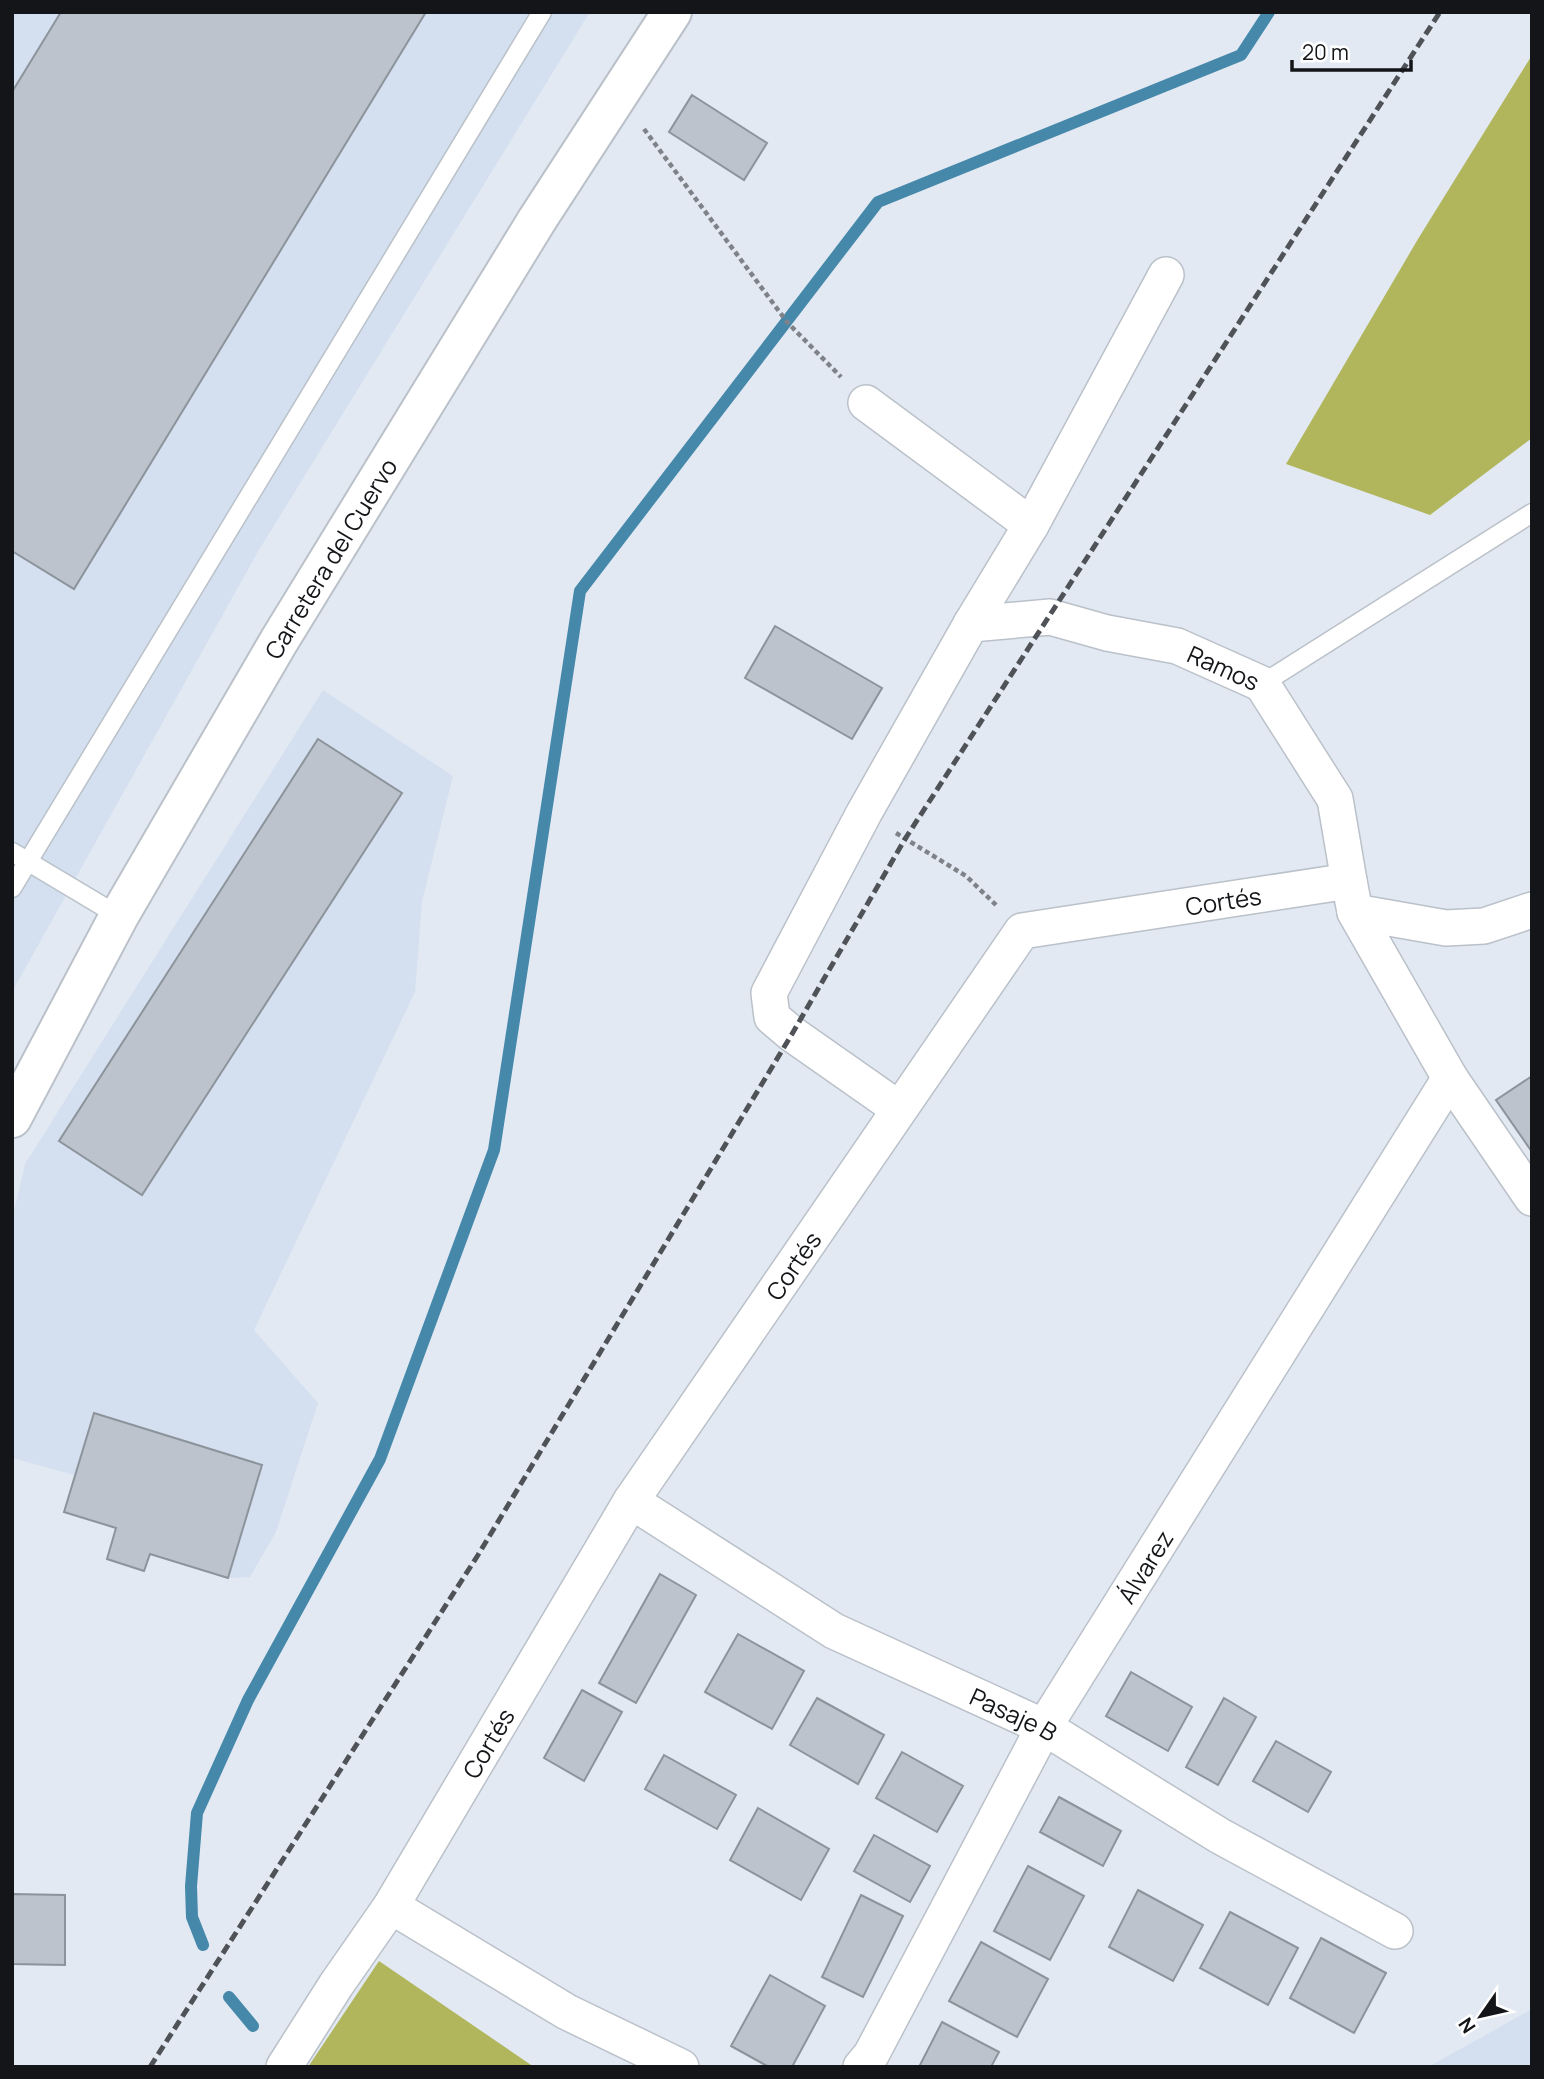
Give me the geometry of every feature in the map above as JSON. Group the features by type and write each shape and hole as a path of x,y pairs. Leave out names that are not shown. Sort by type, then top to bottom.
{"street":[{"name":"Carretera del Cuervo","path":"12,1118 119,916 279,641 537,220 672,12"},
{"path":"899,1109 772,1017 769,993 864,813 971,624 1031,525 1166,275"},
{"path":"866,402 1031,525"},
{"name":"Ramos","path":"971,624 1050,617 1107,633 1177,646 1262,684 1335,799 1352,896 1450,1078 1532,1198"},
{"name":"Cortés","path":"284,2067 391,1906 631,1501 1022,931 1352,896 1446,928 1484,926 1532,910"},
{"name":"Álvarez","path":"860,2067 871,2055 1044,1727 1450,1078"},
{"name":"Pasaje B","path":"631,1501 834,1631 1044,1727 1220,1836 1395,1931"},
{"path":"391,1906 567,2012 681,2067"}],"lane":[{"path":"12,888 542,12"},
{"path":"1262,684 1532,513"},
{"path":"12,852 119,916"}],"path":[{"path":"618,94 787,322 866,402"},
{"path":"864,813 966,876 1022,931"}],"shaded area":[{"path":"12,12 590,12 259,550 12,992"},
{"path":"323,690 453,776 422,902 415,992 254,1330 318,1403 276,1532 250,1577 228,1578 150,1554 144,1571 107,1559 116,1528 64,1512 74,1475 12,1458 12,1220 25,1164"},
{"path":"1532,2009 1532,2067 1428,2067"}],"green space":[{"path":"1532,55 1532,438 1430,515 1286,464 1418,239"},
{"path":"379,1961 534,2067 308,2067"}],"building":[{"path":"61,12 426,12 74,589 12,551 12,92"},
{"path":"692,95 767,143 744,180 669,132"},
{"path":"775,626 882,688 852,739 745,678"},
{"path":"318,739 402,793 142,1195 59,1141"},
{"path":"1532,1076 1532,1152 1496,1100"},
{"path":"94,1413 262,1465 228,1578 150,1554 144,1571 107,1559 116,1528 64,1512"},
{"path":"660,1574 696,1595 636,1703 599,1683"},
{"path":"738,1634 804,1671 772,1729 705,1692"},
{"path":"1131,1672 1192,1707 1168,1751 1106,1716"},
{"path":"582,1690 622,1712 584,1781 544,1758"},
{"path":"817,1698 884,1735 858,1784 790,1745"},
{"path":"1224,1698 1256,1717 1218,1785 1186,1767"},
{"path":"1276,1741 1331,1772 1308,1812 1253,1781"},
{"path":"902,1752 963,1786 937,1832 876,1798"},
{"path":"664,1755 736,1795 717,1829 645,1789"},
{"path":"1059,1797 1121,1831 1103,1866 1040,1832"},
{"path":"758,1808 829,1849 801,1900 730,1860"},
{"path":"874,1835 930,1866 910,1902 854,1871"},
{"path":"1028,1866 1084,1896 1050,1960 994,1931"},
{"path":"1138,1890 1203,1925 1173,1981 1109,1947"},
{"path":"12,1894 65,1895 65,1965 12,1964"},
{"path":"861,1895 903,1916 863,1997 822,1977"},
{"path":"1230,1912 1298,1948 1268,2005 1200,1968"},
{"path":"1321,1938 1386,1973 1354,2033 1290,1998"},
{"path":"981,1942 1048,1979 1017,2037 949,2001"},
{"path":"770,1975 825,2006 792,2067 769,2067 731,2046"},
{"path":"942,2022 999,2052 991,2067 919,2067"}],"waterway":[{"path":"203,1945 192,1917 191,1886 197,1813 248,1700 380,1459 494,1150 580,591 878,202 1241,55 1269,12"},
{"path":"229,1997 253,2026"}],"railway":[{"path":"150,2067 478,1555 792,1034 905,839 1440,12"}]}
